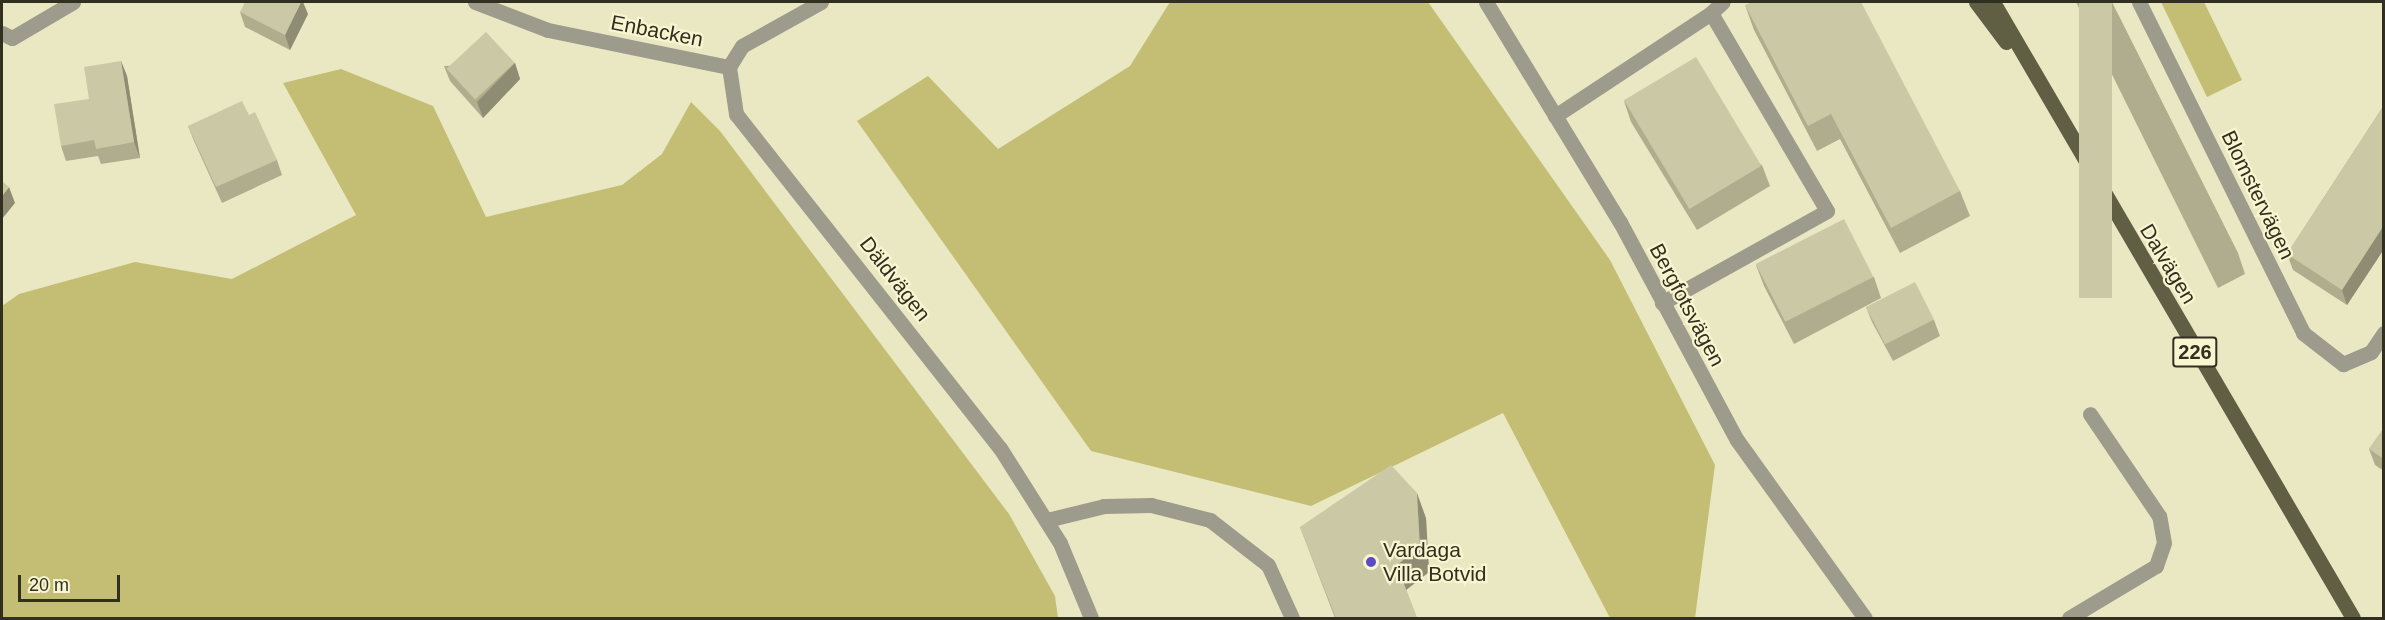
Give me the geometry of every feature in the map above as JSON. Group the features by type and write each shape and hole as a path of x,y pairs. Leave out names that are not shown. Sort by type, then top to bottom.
{"main road":[{"name":"Dalvägen","path":"1977,2 2038,85"},
{"name":"Dalvägen","path":"1993,2 2038,85 2353,618"}],"street":[{"path":"5,40 73,2"},
{"name":"Enbacken","path":"475,2 548,30 729,67"},
{"path":"729,67 742,46 821,2"},
{"name":"Bergfotsvägen","path":"1486,2 1555,116 1737,440 1864,618"},
{"path":"1555,116 1711,13 1723,2"},
{"name":"Blomstervägen","path":"2139,2 2303,333 2343,364 2372,352 2384,333"},
{"path":"1662,303 1827,211 1711,13"},
{"name":"Däldvägen","path":"729,67 736,114 978,420 1047,520 1091,618"},
{"path":"2068,618 2156,566 2164,543 2159,516 2090,414"},
{"path":"1047,520 1104,506 1151,505 1210,520 1268,565 1292,618"}],"shaded area":[{"path":"1170,2 1428,2 1610,260 1715,465 1695,618 1610,618 1503,413 1311,506 1091,451 857,121 928,76 998,149 1130,66"},
{"path":"2161,2 2204,2 2242,80 2207,97"},
{"path":"341,69 433,106 486,217 622,185 662,154 691,102 720,131 1009,514 1055,596 1058,618 2,618 2,306 19,294 135,262 232,279 356,215 283,83"}],"building":[{"path":"245,2 301,2 285,35 240,12"},
{"path":"1752,2 1861,2 1960,191 1891,228 1831,114 1808,126 1745,5"},
{"path":"2079,2 2112,2 2112,298 2079,298"},
{"path":"486,32 515,63 475,100 447,69"},
{"path":"1696,57 1761,166 1689,209 1624,100"},
{"path":"121,61 134,142 96,149 94,140 61,146 54,104 89,99 84,67"},
{"path":"242,101 249,115 255,112 277,160 216,187 188,126"},
{"path":"2384,105 2384,225 2342,290 2287,254"},
{"path":"2,181 9,187 2,196"},
{"path":"1844,219 1874,277 1785,322 1756,264"},
{"path":"1915,282 1934,319 1885,344 1866,307"},
{"path":"2384,428 2384,459 2369,449"},
{"name":"Vardaga Villa Botvid","path":"1391,465 1417,493 1420,547 1397,565 1417,618 1336,618 1300,527"}],"place":[{"name":"Vardaga Villa Botvid","path":"1371,562"}]}
